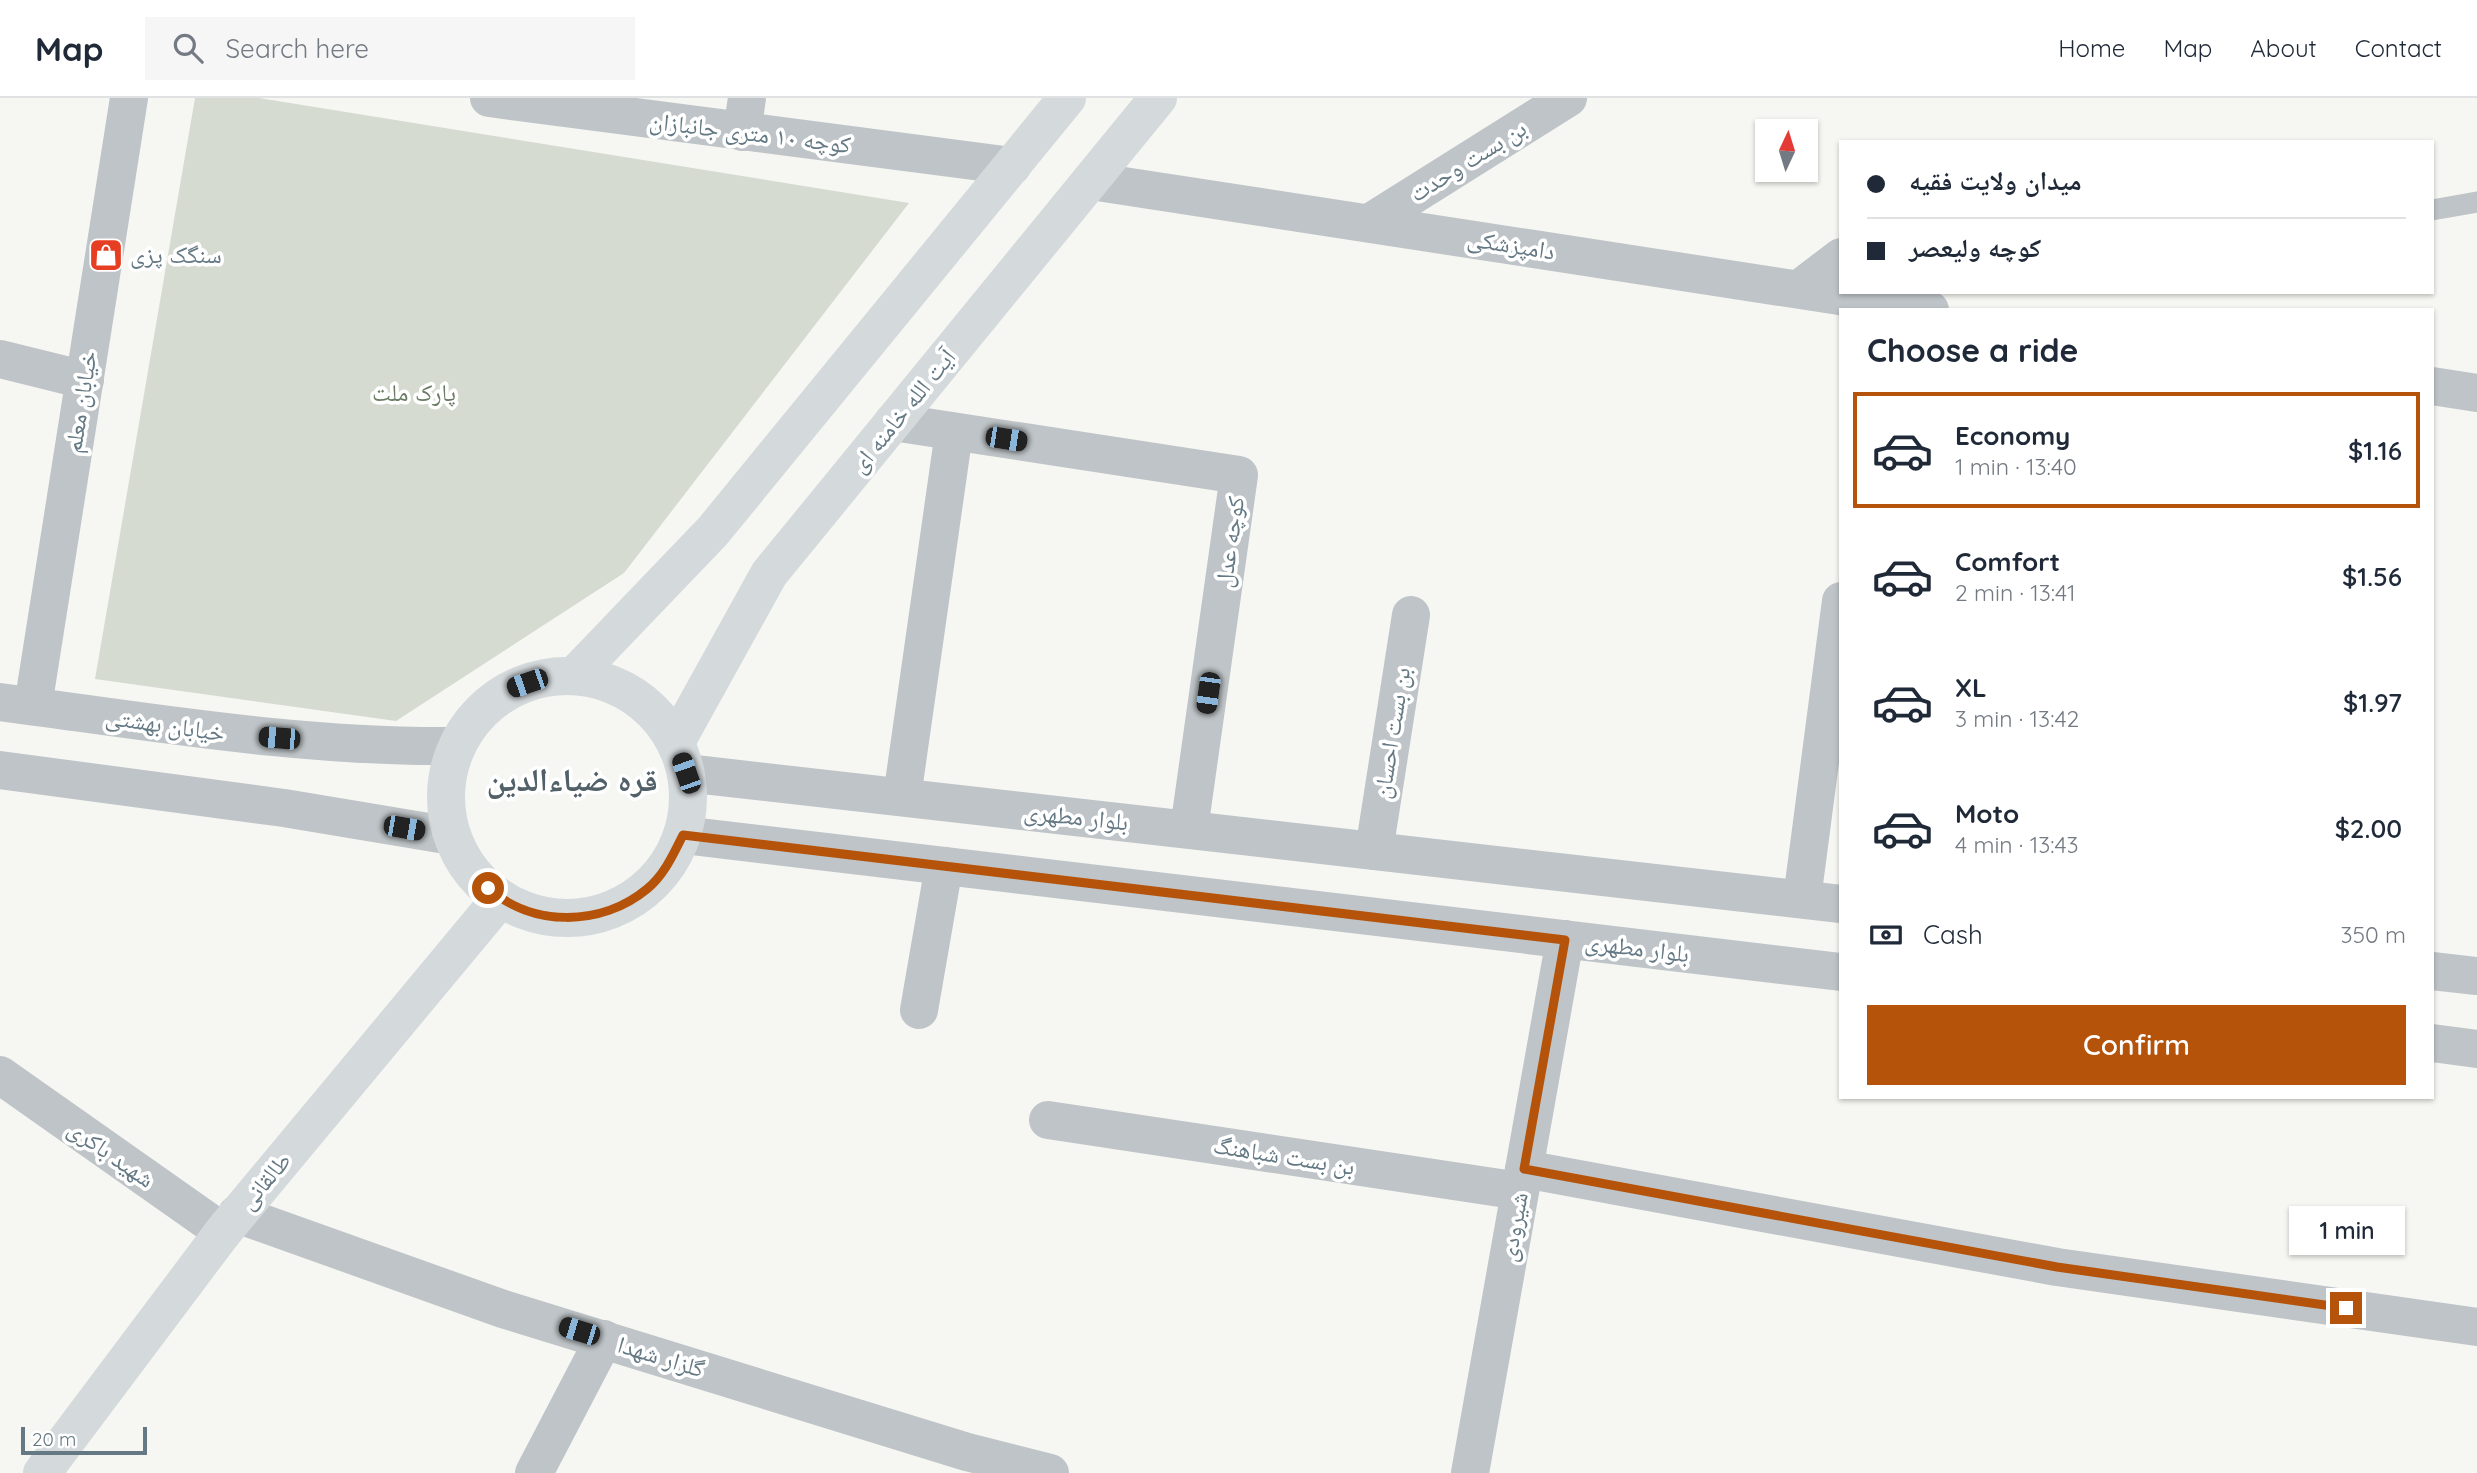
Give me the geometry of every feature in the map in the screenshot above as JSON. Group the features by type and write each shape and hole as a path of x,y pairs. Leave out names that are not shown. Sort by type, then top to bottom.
{"main road":[{"path":"574,676 713,531 1067,98"},
{"name":"آیت الله خامنه ای","path":"681,758 769,574 1158,98"},
{"path":"574,676 605,682 634,696 658,716 681,758 689,804 683,835 669,864 648,888 622,906 601,913 559,918 528,912 500,899 476,877 458,852 452,836 447,821 445,790 457,746 465,730 486,706 512,688 542,678 574,676"},
{"name":"طالقانی","path":"42,1473 230,1223 500,899"}],"street":[{"name":"خیابان معلم","path":"16,704 85,380 129,98"},
{"name":"کوچه ۱۰ متری جانبازان","path":"489,98 745,115 1012,166"},
{"name":"بن بست وحدت","path":"1369,223 1568,98"},
{"name":"دامپزشکی","path":"1091,181 1799,289 1880,306 1905,308"},
{"path":"1799,289 1839,259"},
{"path":"0,359 85,380"},
{"path":"2434,386 2477,393"},
{"name":"کوچه عدل","path":"893,422 1239,475 1189,829"},
{"path":"902,797 954,432"},
{"name":"بن بست احسان","path":"1374,851 1410,615"},
{"path":"1802,900 1839,616"},
{"name":"خیابان بهشتی","path":"16,704 196,731 391,747 457,746"},
{"name":"بلوار مطهری","path":"681,758 902,797 1839,904"},
{"path":"0,770 284,808 452,836"},
{"name":"بلوار مطهری","path":"683,835 1839,972"},
{"path":"919,1010 944,866"},
{"name":"شیرودی","path":"1470,1473 1565,940"},
{"path":"2434,971 2477,976"},
{"path":"2434,1043 2477,1048"},
{"name":"شهید باکری","path":"1,1078 230,1223"},
{"name":"بن بست شباهنگ","path":"1048,1120 1522,1180 2057,1267 2477,1327"},
{"name":"گلزار شهدا","path":"230,1223 604,1339 961,1463 1050,1473"},
{"path":"534,1473 604,1339"}],"lane":[{"path":"2434,210 2477,202"}],"green space":[{"name":"پارک ملت","path":"195,98 259,98 909,203 624,573 396,721 95,679"}],"place":[{"name":"سنگک پزی","path":"106,255"}],"district":[{"name":"قره ضیاءالدین","path":"572,780"}],"route":[{"path":"488,888 500,899 528,912 559,918 591,916 622,906 648,888 669,864 683,835 1565,940 1524,1169 2057,1267 2346,1308"}]}
